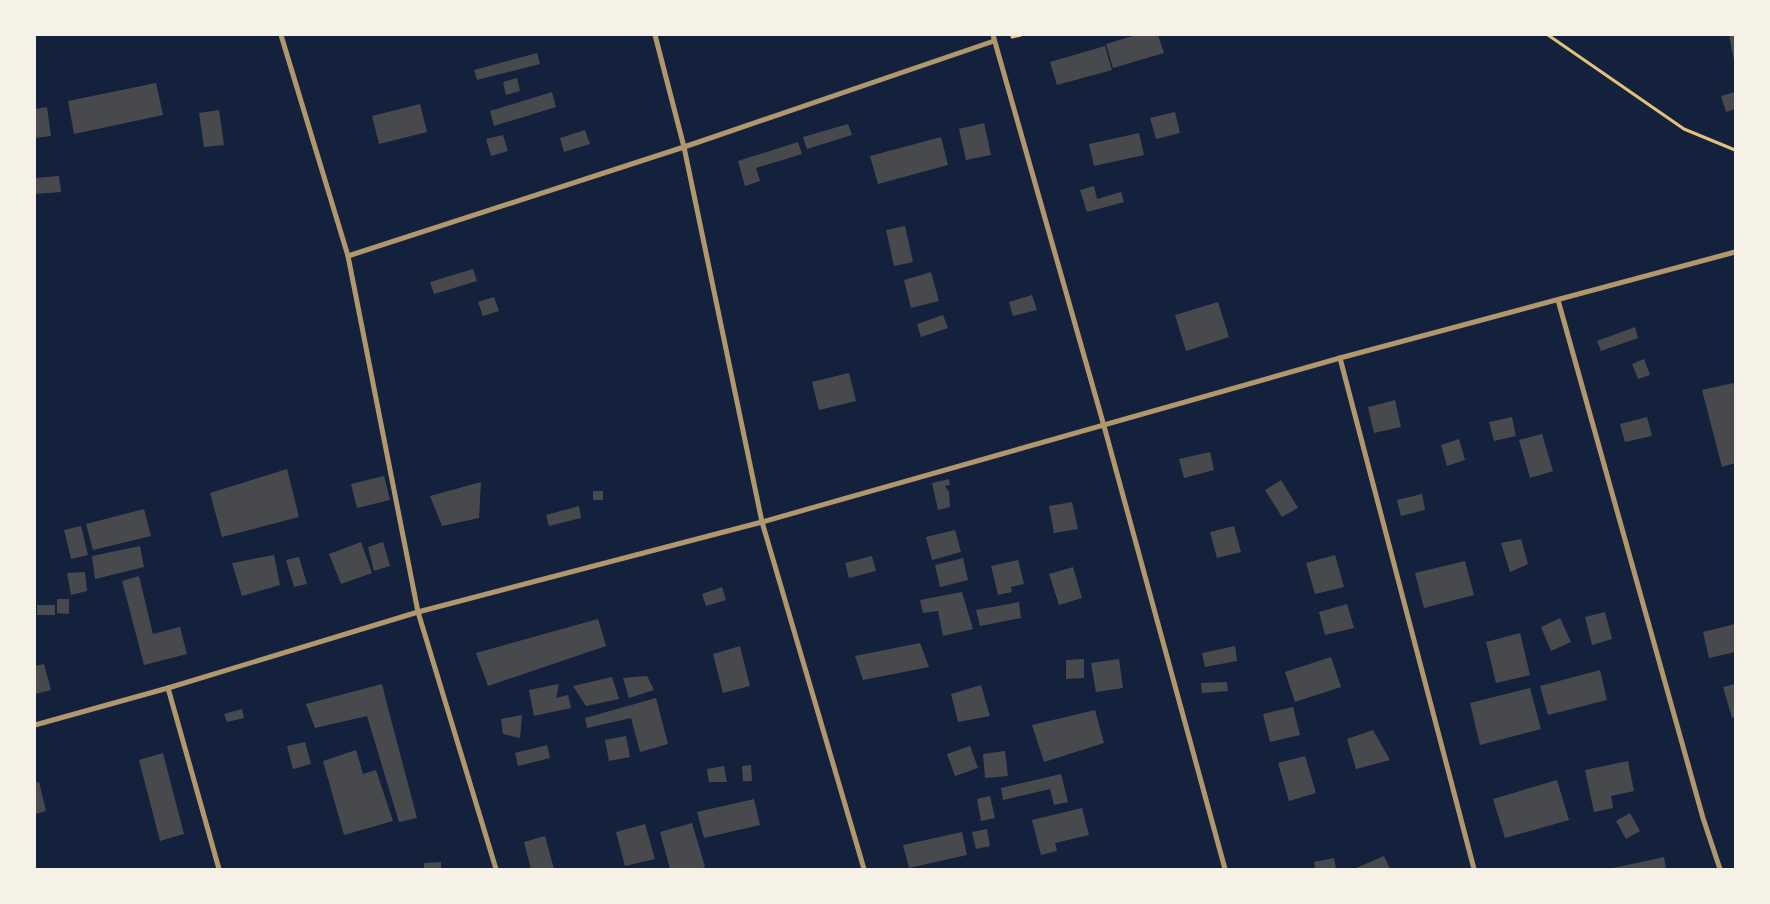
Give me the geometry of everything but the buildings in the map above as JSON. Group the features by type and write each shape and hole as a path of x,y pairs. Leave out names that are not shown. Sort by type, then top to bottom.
{"street":[{"path":"281,35 348,256 418,612 496,869"},
{"path":"655,35 684,148 762,522 864,869"},
{"path":"348,256 684,148 993,38 1104,426 1225,869"},
{"path":"35,725 168,688 418,612 762,522 1340,358 1735,252"},
{"path":"1558,300 1703,818 1720,869"},
{"path":"1340,358 1474,869"},
{"path":"168,688 219,869"}],"path":[{"path":"1548,35 1684,129 1735,150"}]}
